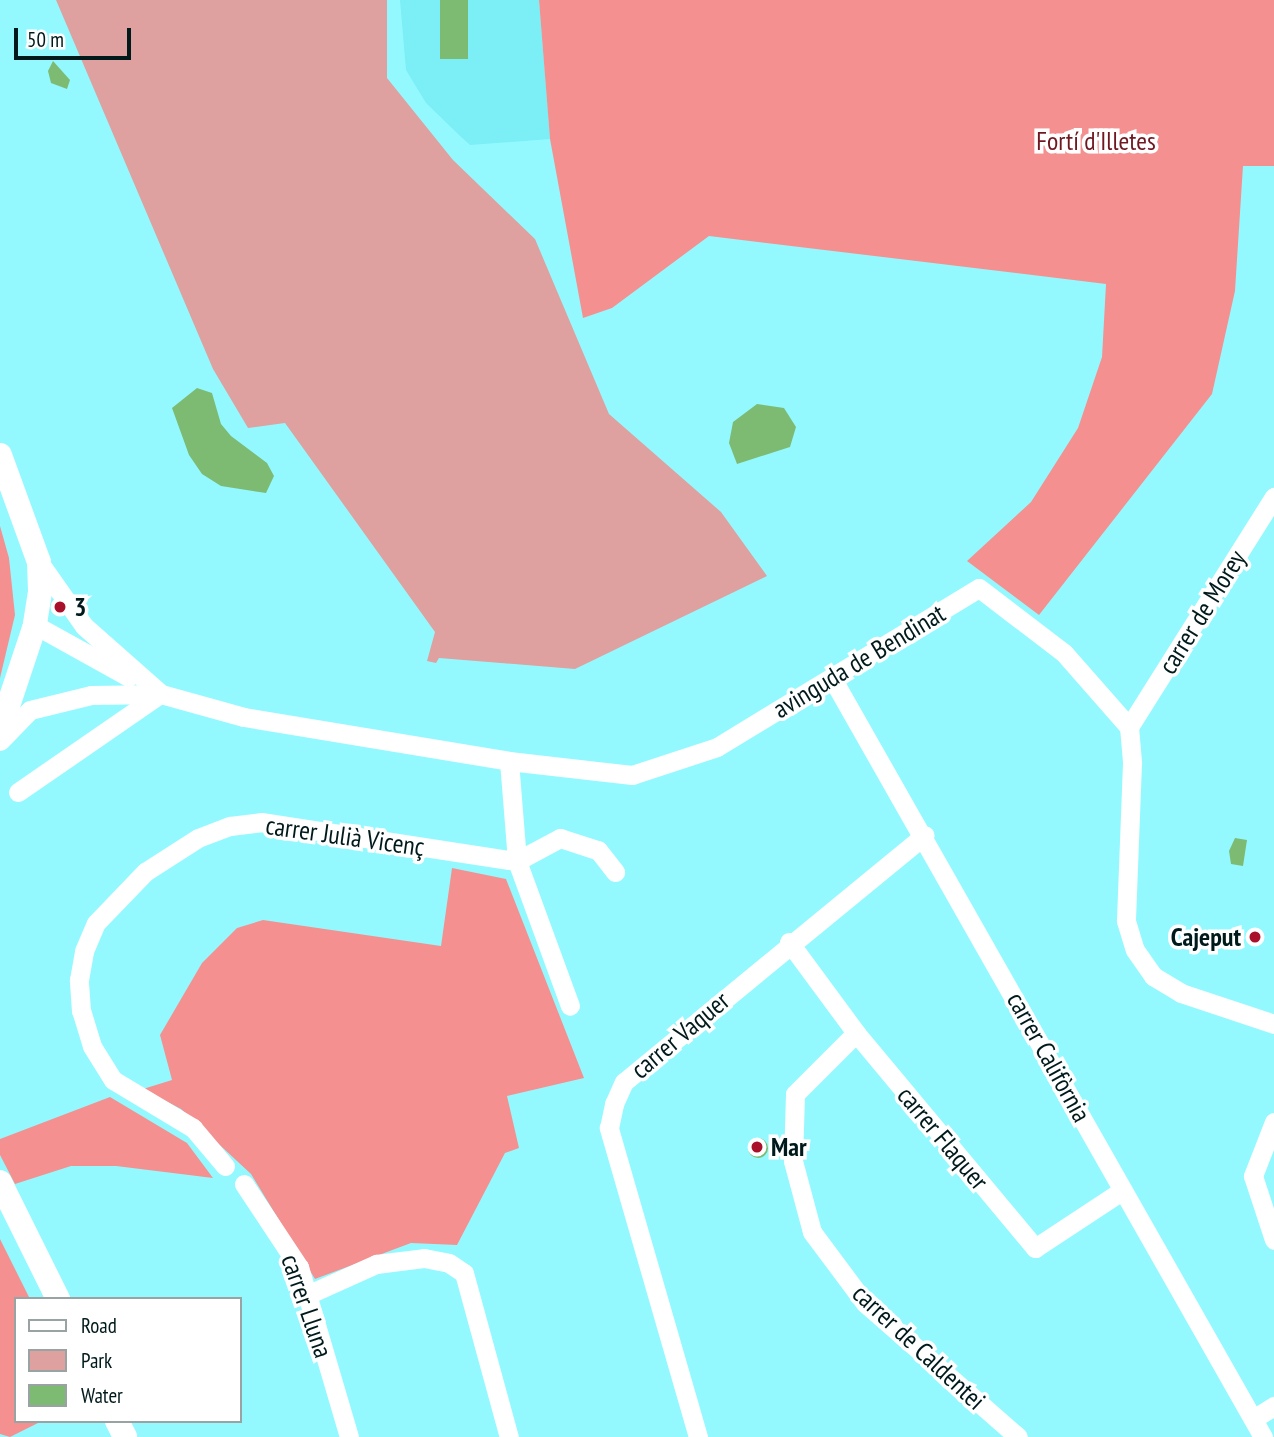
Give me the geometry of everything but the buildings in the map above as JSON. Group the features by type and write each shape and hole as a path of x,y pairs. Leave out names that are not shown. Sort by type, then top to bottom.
{"main road":[{"path":"0,455 39,562 35,625 0,730"},
{"path":"0,1182 57,1297"}],"street":[{"name":"carrer de Morey","path":"1129,727 1274,497"},
{"name":"avinguda de Bendinat","path":"39,562 84,626 161,694"},
{"name":"avinguda de Bendinat","path":"35,625 161,694 244,717 509,761 632,775 717,747 979,588 1064,653 1129,727"},
{"name":"carrer Califòrnia","path":"832,678 925,835 1263,1437"},
{"name":"avinguda de Bendinat","path":"0,741 30,710 91,695 161,694"},
{"path":"18,792 161,694"},
{"path":"1129,727 1132,763 1126,921 1135,950 1153,976 1181,993 1274,1024"},
{"path":"509,761 517,861 570,1006"},
{"name":"carrer Julià Vicenç","path":"225,1166 193,1128 113,1080 92,1046 81,1011 80,970 96,923 117,897 145,872 198,838 230,826 261,822 517,861"},
{"name":"carrer Vaquer","path":"698,1437 609,1128 624,1082 789,942 925,835"},
{"path":"517,861 560,838 598,850 615,872"},
{"name":"carrer Flaquer","path":"789,942 856,1033 1035,1248 1123,1190"},
{"name":"carrer de Caldentei","path":"856,1033 795,1094 793,1161 812,1232 865,1303 1018,1437"},
{"path":"1274,1122 1253,1176 1274,1240"},
{"name":"carrer Lluna","path":"244,1184 299,1267 349,1437"},
{"path":"307,1295 376,1264 424,1258 449,1263 464,1273 509,1437"},
{"path":"1253,1419 1274,1406"}],"shaded area":[{"path":"400,0 539,0 550,139 470,145 459,135 426,103 406,70"}],"green space":[{"path":"56,0 387,0 387,78 453,160 535,239 609,414 721,512 767,576 575,669 439,658 436,663 427,661 435,632 285,423 248,428 213,369"},
{"name":"Fortí d'Illetes","path":"539,0 1274,0 1274,166 1243,166 1235,291 1212,394 1039,615 967,561 1031,502 1078,428 1102,357 1106,284 709,236 612,308 583,318 550,139"},
{"path":"0,526 9,558 15,615 0,678"},
{"path":"452,868 506,879 584,1078 507,1096 519,1148 505,1153 457,1245 411,1243 315,1279 251,1174 181,1109 143,1089 172,1080 160,1035 202,963 237,928 263,920 441,946"},
{"path":"110,1097 187,1143 213,1178 116,1166 71,1166 15,1184 0,1155 0,1139"},
{"path":"0,1239 29,1297 14,1297 14,1423 38,1423 10,1437 0,1434"}],"water":[{"path":"440,0 468,0 468,59 440,59"},
{"path":"53,61 70,80 67,89 51,83 48,71"},
{"path":"197,388 212,393 221,424 231,436 267,463 274,476 266,493 221,486 202,474 189,455 172,408"},
{"path":"757,404 784,408 796,427 790,447 737,464 729,443 733,422"},
{"path":"1235,838 1247,840 1243,866 1231,864 1229,851"},
{"path":"758,1138 765,1141 768,1148 765,1155 758,1158 751,1155 748,1148 751,1141"}],"place":[{"name":"3","path":"60,607"},
{"name":"Cajeput","path":"1255,937"},
{"name":"Mar","path":"757,1147"}]}
